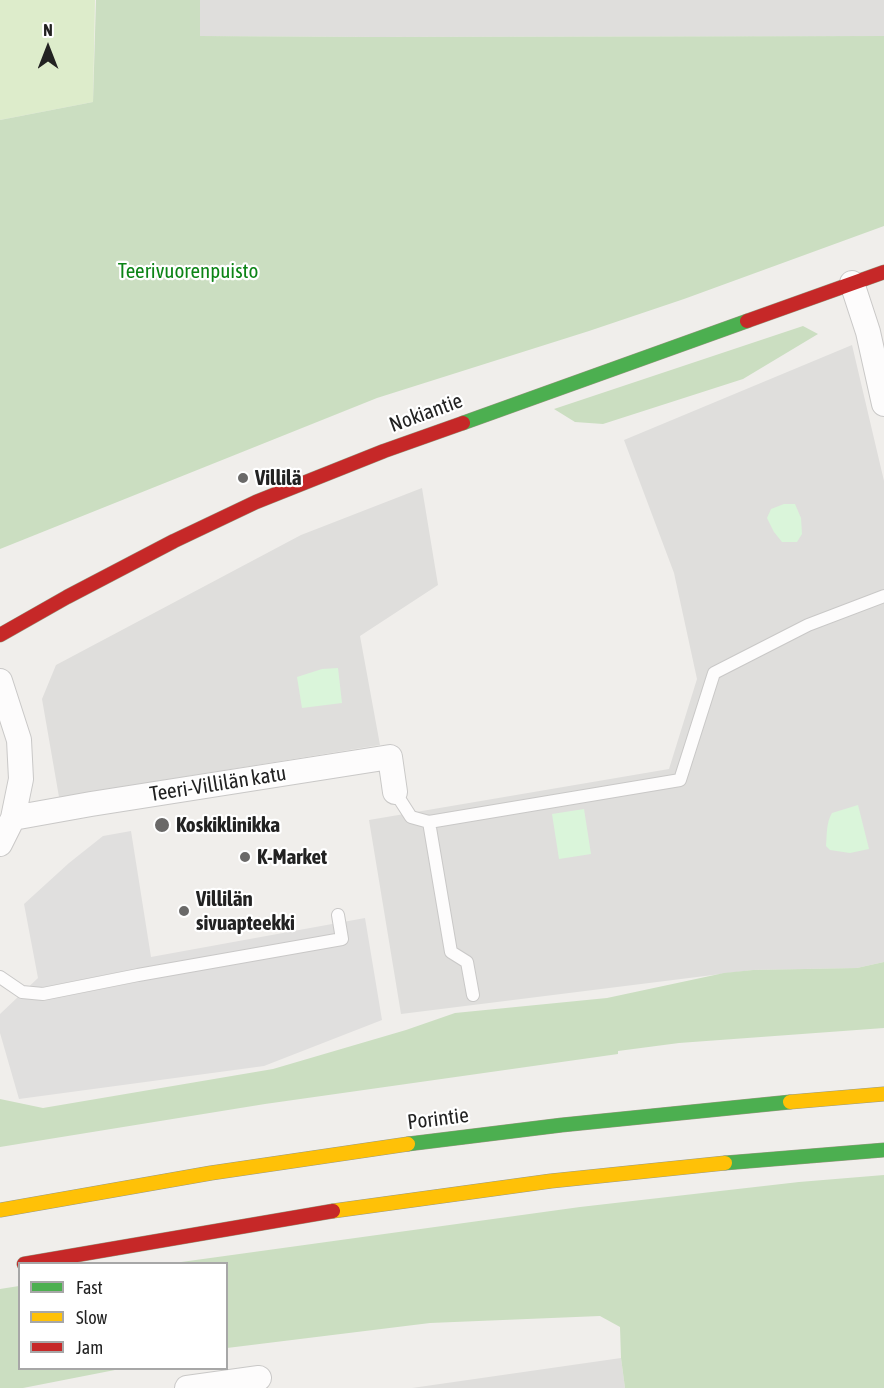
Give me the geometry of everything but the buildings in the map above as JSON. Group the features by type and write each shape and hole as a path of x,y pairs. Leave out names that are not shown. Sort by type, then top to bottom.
{"main road":[{"name":"Nokiantie","path":"0,635 174,541 256,502 394,447 884,272"},
{"name":"Porintie","path":"0,1210 238,1168 436,1140 610,1120 884,1094"},
{"path":"35,1262 252,1223 442,1195 615,1173 884,1150"}],"street":[{"path":"852,283 866,325 884,404"},
{"path":"0,681 20,740 21,779 13,818 0,843"},
{"name":"Teeri-Villilän katu","path":"13,818 390,757 395,792"},
{"path":"187,1388 259,1378"}],"lane":[{"path":"395,792 411,817 429,822 680,780 714,673 808,625 884,596"},
{"path":"429,822 451,952 467,962 473,995"},
{"path":"0,977 22,992 43,994 342,939 338,915"}],"shaded area":[{"path":"200,0 884,0 884,36 200,36"},
{"path":"852,345 884,481 884,962 857,968 753,970 401,1014 369,820 669,769 697,679 674,573 624,440"},
{"path":"422,488 438,585 360,636 380,745 59,797 42,699 56,665 301,535"},
{"path":"131,831 151,957 365,918 382,1020 264,1066 19,1099 0,1033 0,1014 38,978 24,904 103,836"},
{"path":"621,1358 625,1388 412,1388"}],"green space":[{"path":"0,0 95,0 93,102 0,120"},
{"name":"Teerivuorenpuisto","path":"96,0 200,0 200,36 884,36 884,226 684,299 377,398 0,549 0,120 93,102"},
{"path":"803,326 818,334 743,379 603,424 575,422 554,409"},
{"path":"784,504 795,504 801,518 802,534 797,542 782,542 767,518 771,509"},
{"path":"338,668 342,703 302,708 297,677 322,669"},
{"path":"858,805 869,849 850,853 830,850 826,846 832,813"},
{"path":"584,809 591,854 559,859 552,814"},
{"path":"884,962 884,1028 679,1043 618,1051 618,1054 265,1104 0,1147 0,1099 43,1108 273,1069 406,1030 455,1013 607,998 724,973 753,970 857,968"},
{"path":"884,1175 884,1388 625,1388 620,1327 600,1316 430,1323 228,1348 228,1262 181,1262 580,1207 799,1182"},
{"path":"18,1286 18,1370 115,1370 23,1388 0,1388 0,1289"}],"traffic: fast":[{"path":"463,423 747,321"},
{"path":"408,1144 562,1125 790,1102"},
{"path":"725,1163 884,1150"}],"traffic: slow":[{"path":"790,1102 884,1094"},
{"path":"0,1210 211,1173 408,1144"},
{"path":"333,1211 551,1181 725,1163"}],"traffic: jam":[{"path":"747,321 884,272"},
{"path":"0,635 174,541 256,502 384,451 463,423"},
{"path":"36,1262 333,1211"}],"place":[{"name":"Villilä","path":"243,478"},
{"name":"Koskiklinikka","path":"162,825"},
{"name":"K-Market","path":"245,857"},
{"name":"Villilän sivuapteekki","path":"184,911"}]}
